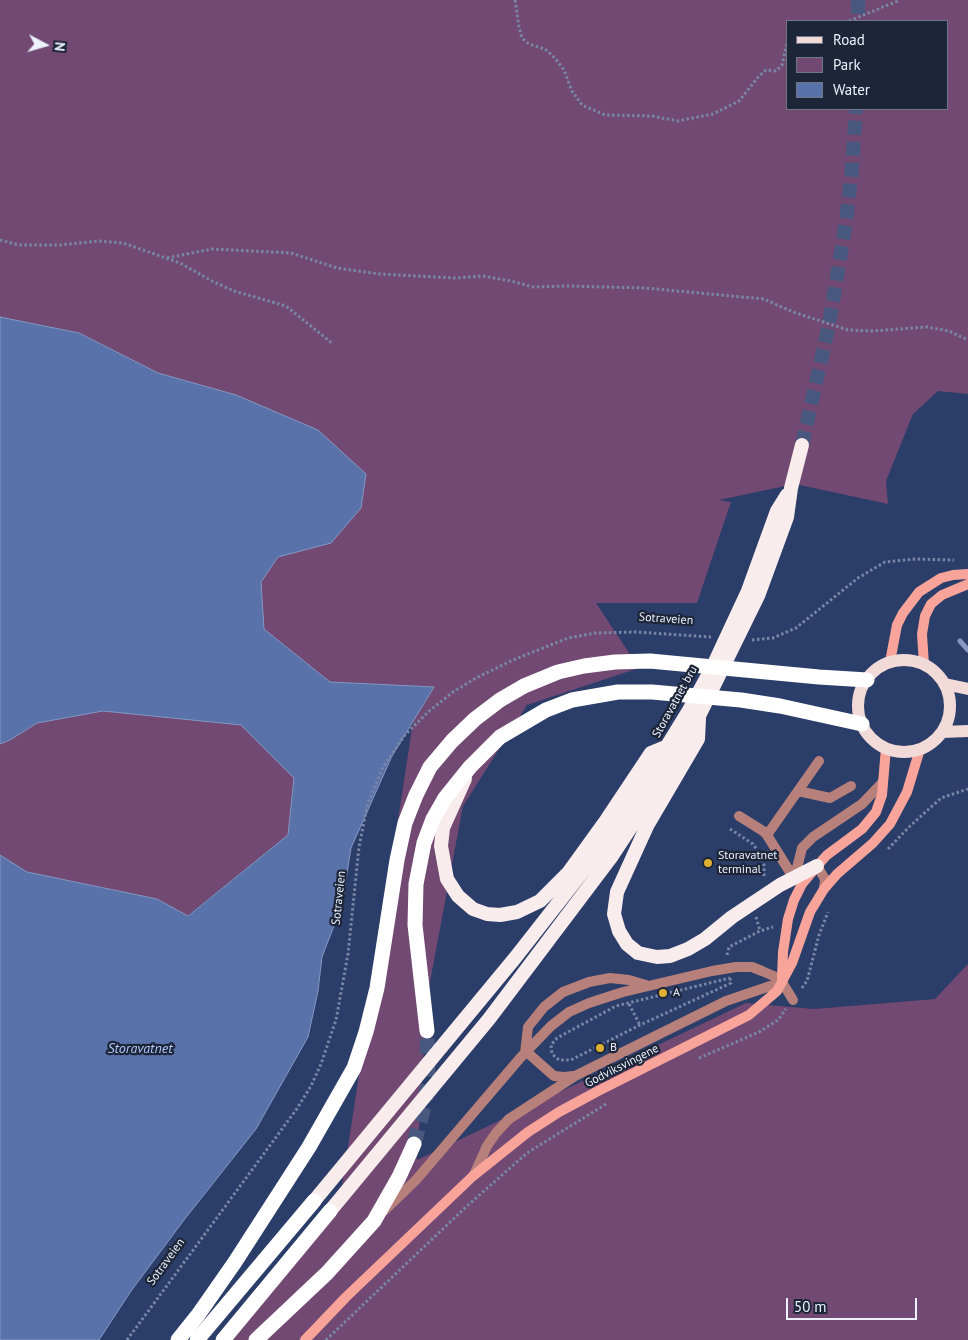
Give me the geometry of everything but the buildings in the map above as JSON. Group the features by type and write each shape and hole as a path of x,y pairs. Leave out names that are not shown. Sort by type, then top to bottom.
{"highway":[{"path":"223,1340 489,1019 578,904 631,828 699,716 754,593 787,517 791,488 802,445"},
{"name":"Storavatnet bru","path":"613,821 668,746 754,593"},
{"path":"178,1340 235,1262 309,1147 354,1068 366,1032 377,988 397,860 405,823 430,767 452,741 475,719 500,700 524,686 558,672 584,666 615,662 650,661 867,680"},
{"path":"428,1031 416,925 416,884 424,842 433,819 445,798 470,767 500,737 546,710 572,700 618,692 662,692 741,700 787,707 862,724"},
{"path":"699,716 698,739 648,826 617,892 614,914 619,931 627,944 638,953 656,957 670,956 688,949 794,876 817,866"},
{"path":"470,767 443,828 441,846 447,879 458,896 473,909 487,914 500,915 517,912 540,901 568,873 613,821"},
{"path":"197,1340 516,958 569,890 613,821"},
{"path":"256,1340 327,1273 374,1221 399,1177 414,1144"}],"main road":[{"path":"890,662 897,625 903,613 919,592 941,578 968,574"},
{"path":"924,665 922,634 931,604 942,595 968,584"},
{"path":"907,660 924,665 932,670 945,684 949,698 950,713 942,732 928,745 920,749 903,752 886,748 872,738 862,724 859,701 862,690 867,680 881,666 890,662 907,660"},
{"path":"945,684 968,689"},
{"path":"942,732 968,731"},
{"path":"782,982 788,919 794,900 802,884 827,855 862,829 876,812 882,795 886,748"},
{"name":"Godviksvingene","path":"305,1340 346,1297 473,1176 528,1132 559,1112 749,1015 777,992 792,963 810,912 824,889 837,874 890,824 907,792 920,749"}],"street":[{"path":"767,835 819,761"},
{"path":"794,876 802,848 813,837 835,824 862,804 883,782"},
{"path":"798,791 830,798 851,786"},
{"path":"738,816 767,835 794,876"},
{"path":"817,866 825,879 824,889"},
{"path":"374,1221 416,1180 525,1053 551,1026 569,1012 623,992 712,970 736,967 752,968 776,976 793,1000"},
{"path":"525,1053 528,1027 544,1007 563,992 589,982 610,978 629,980 648,986"},
{"name":"Godviksvingene","path":"473,1176 487,1146 509,1119 575,1076 726,1001 782,982"},
{"name":"Godviksvingene","path":"525,1053 530,1054 554,1076 564,1078 575,1076"}],"path":[{"path":"515,0 522,38 529,44 545,49 555,58 564,70 572,90 582,104 605,115 652,116 678,121 713,114 739,101 758,76 766,70 776,71 782,65 786,47"},
{"path":"851,20 900,0"},
{"path":"0,240 19,245 60,245 98,241 123,243 180,263 234,291 286,306 334,344"},
{"path":"167,258 212,249 291,253 337,268 379,274 456,278 483,276 533,287 645,288 764,299 793,312 848,330 872,331 927,327 949,331 968,340"},
{"path":"757,641 773,638 796,628 858,578 885,562 914,559 959,560"},
{"name":"Sotraveien","path":"127,1340 296,1110 311,1086 321,1064 338,1011 348,954 359,847 367,806 383,767 405,736 434,707 476,678 513,660 568,638 595,633 636,632 706,637"},
{"path":"881,855 896,843 909,827 941,798 968,789"},
{"path":"730,830 753,844 761,855 764,865 764,877 758,882"},
{"path":"752,904 760,931"},
{"path":"694,1060 759,1032 778,1020 807,981 819,935 828,910"},
{"path":"726,953 729,948 760,931 773,927"},
{"path":"730,978 731,983 640,1025 571,1060 559,1060 552,1054 551,1045 557,1038 616,1006 629,1004 730,978"},
{"path":"629,1004 640,1025"},
{"path":"326,1340 467,1206 528,1153 610,1102"}],"green space":[{"path":"0,0 968,0 968,394 938,391 913,414 886,481 888,504 795,484 719,500 731,502 697,603 596,603 639,668 527,705 463,806 427,998 417,1160 746,1003 814,1009 935,999 968,964 968,1340 223,1340 338,1212 413,722 434,687 330,682 264,629 261,582 278,557 236,395 158,373 79,333 0,317"},
{"path":"103,711 241,725 294,777 288,835 187,916 157,899 27,872 0,855 0,744 37,723"}],"water":[{"name":"Storavatnet","path":"0,317 79,333 158,373 236,395 318,430 366,474 361,508 331,543 278,557 261,582 264,629 330,682 434,687 392,756 351,848 342,905 322,957 318,991 308,1037 256,1129 131,1291 99,1340 0,1340 0,855 27,872 157,899 188,916 288,835 294,778 241,725 103,711 37,723 0,744"}],"waterway":[{"path":"960,641 968,650"}],"tunnel":[{"path":"858,0 858,20"},
{"path":"802,445 829,325 846,222 856,110"},
{"path":"414,1144 425,1103 428,1077 427,1031"}],"place":[{"name":"Storavatnet terminal","path":"708,863"},
{"name":"A","path":"663,993"},
{"name":"B","path":"600,1048"}]}
